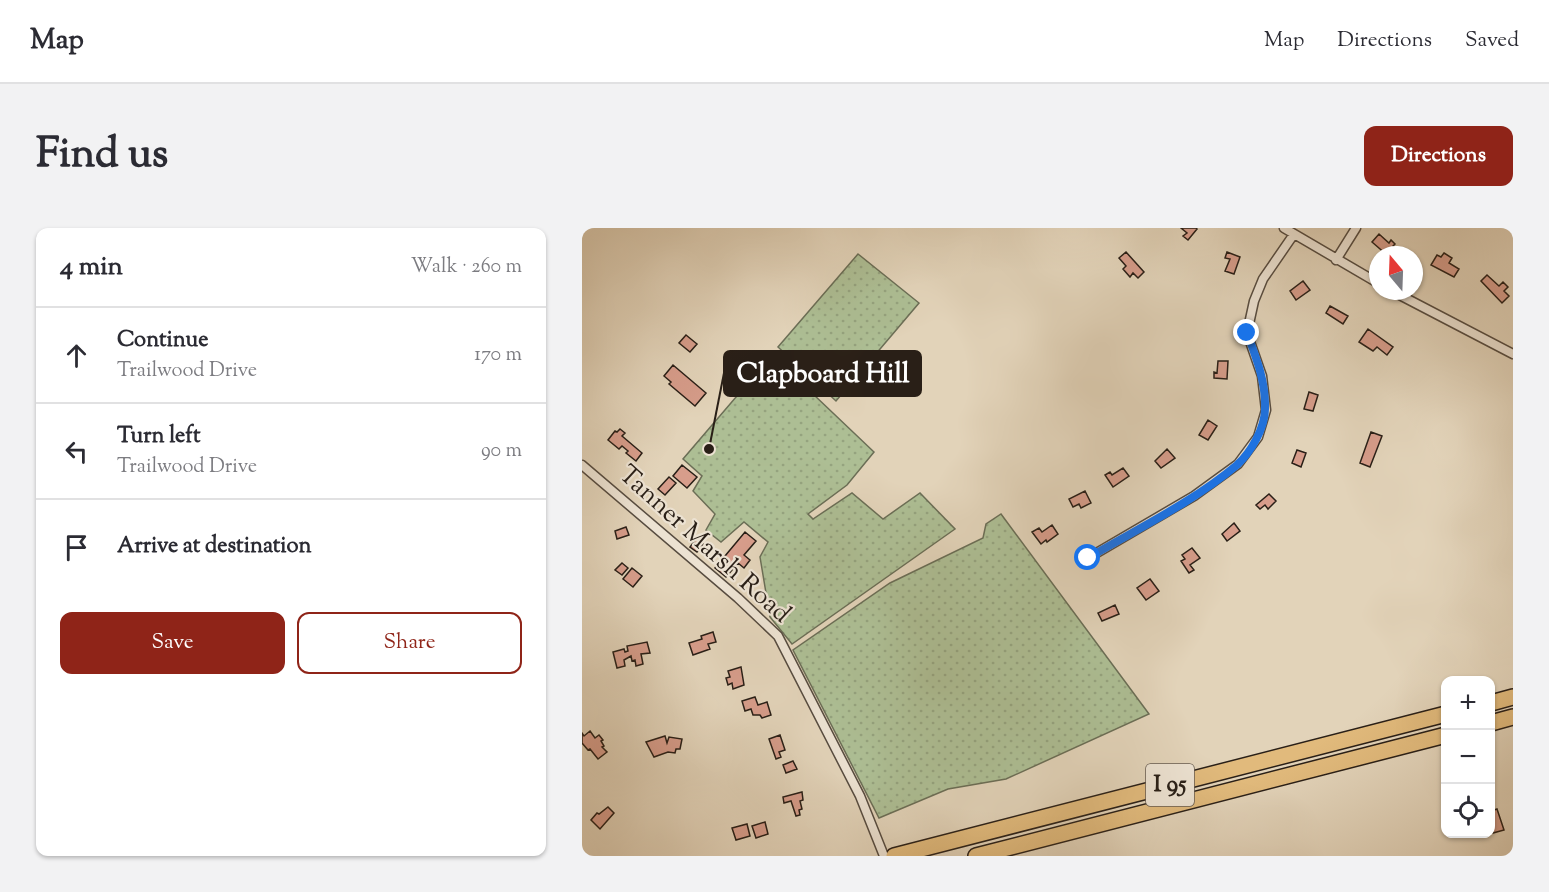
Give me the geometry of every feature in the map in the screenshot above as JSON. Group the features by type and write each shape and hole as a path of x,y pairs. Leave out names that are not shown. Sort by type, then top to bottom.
{"highway":[{"path":"1495,702 1513,697"},
{"name":"I 95","path":"894,856 1441,715"},
{"path":"1495,722 1513,717"},
{"name":"I 95","path":"976,856 1441,736"}],"street":[{"path":"1284,228 1369,278"},
{"path":"1336,260 1356,228"},
{"path":"1088,558 1203,489 1238,464 1258,437 1266,410 1262,376 1247,333 1254,301 1263,279 1294,234"},
{"path":"1409,300 1513,354"},
{"name":"Tanner Marsh Road","path":"582,465 738,598 778,636 860,796 884,856"}],"green space":[{"path":"858,254 919,303 836,401 778,347"},
{"path":"772,355 874,452 847,485 808,514 813,519 852,493 883,519 920,493 955,529 792,644 770,617 760,557 768,542 744,522 721,542 706,530 715,514 693,491 702,476 683,459"},
{"path":"1001,514 1149,714 1006,779 948,789 879,818 793,650 890,583 983,538 986,524"}],"building":[{"path":"1181,228 1197,229 1188,240 1183,236 1187,233"},
{"path":"1379,234 1389,243 1391,240 1395,244 1377,246 1372,242"},
{"path":"1126,252 1144,272 1138,278 1133,273 1130,277 1123,269 1126,266 1119,258"},
{"path":"1227,252 1240,257 1234,274 1225,271 1230,259 1225,258"},
{"path":"1444,253 1452,258 1449,263 1459,269 1454,277 1431,265 1437,255 1441,257"},
{"path":"1487,275 1499,286 1503,282 1508,287 1504,291 1509,296 1502,303 1481,281"},
{"path":"1303,281 1310,290 1296,300 1290,291"},
{"path":"1330,306 1348,316 1343,324 1326,313"},
{"path":"1368,329 1393,347 1387,355 1377,347 1373,351 1359,342"},
{"path":"686,335 697,344 690,352 679,343"},
{"path":"1218,361 1228,361 1227,379 1214,378"},
{"path":"673,365 706,393 695,406 669,384 671,382 664,376"},
{"path":"1309,392 1318,395 1313,411 1304,409"},
{"path":"1208,420 1217,426 1208,440 1199,435"},
{"path":"620,429 625,433 622,436 642,453 636,461 626,453 628,451 622,446 619,449 608,440 615,431"},
{"path":"1371,432 1382,436 1370,467 1360,463"},
{"path":"1167,449 1175,458 1161,468 1155,461"},
{"path":"1297,450 1306,453 1301,467 1292,463"},
{"path":"682,465 697,477 687,488 673,476"},
{"path":"1123,468 1129,476 1113,487 1105,475 1110,472 1112,475"},
{"path":"669,477 676,483 665,495 658,489"},
{"path":"1085,491 1091,503 1081,508 1079,504 1073,507 1069,499"},
{"path":"1269,494 1276,501 1268,509 1265,505 1260,509 1256,505"},
{"path":"1234,523 1240,531 1227,541 1222,534"},
{"path":"1052,525 1058,534 1041,544 1032,532 1039,528 1042,532"},
{"path":"626,527 629,535 617,539 615,531"},
{"path":"745,532 756,541 744,555 750,560 744,568 738,563 726,577 715,568"},
{"path":"696,539 703,544 697,552 690,547"},
{"path":"1192,548 1200,558 1190,565 1194,570 1189,573 1181,561 1185,559 1182,555"},
{"path":"622,563 628,568 622,575 615,570"},
{"path":"632,568 642,576 633,587 623,579"},
{"path":"1150,579 1159,591 1146,600 1137,588"},
{"path":"1115,605 1119,614 1102,621 1098,613"},
{"path":"713,632 716,642 708,644 710,649 693,655 689,643"},
{"path":"647,642 650,653 641,654 643,664 636,666 631,656 624,660 625,666 617,668 613,652 624,649 625,652 628,651 627,646"},
{"path":"741,667 744,685 733,689 732,683 728,685 726,678 730,677 728,671"},
{"path":"755,697 758,705 767,702 771,715 762,718 760,715 753,715 751,709 745,711 742,701"},
{"path":"590,731 595,738 599,735 603,740 601,741 604,746 602,747 607,752 598,759 582,743 582,733 584,736"},
{"path":"780,735 785,750 779,752 781,757 776,759 769,739"},
{"path":"665,736 667,743 669,737 682,739 680,749 676,749 675,753 668,752 654,757 646,742"},
{"path":"793,761 797,769 786,773 783,765"},
{"path":"802,792 803,800 800,801 802,809 799,810 800,815 796,816 791,801 784,803 783,797"},
{"path":"608,807 614,813 600,829 591,820 597,813 599,814"},
{"path":"1497,809 1504,830 1495,832 1495,810"},
{"path":"765,822 768,834 756,838 752,826"},
{"path":"747,824 750,836 736,840 732,828"}],"place":[{"name":"Clapboard Hill","path":"709,449"}],"route":[{"path":"1088,558 1194,495 1238,464 1258,437 1266,410 1262,376 1247,333"}]}
